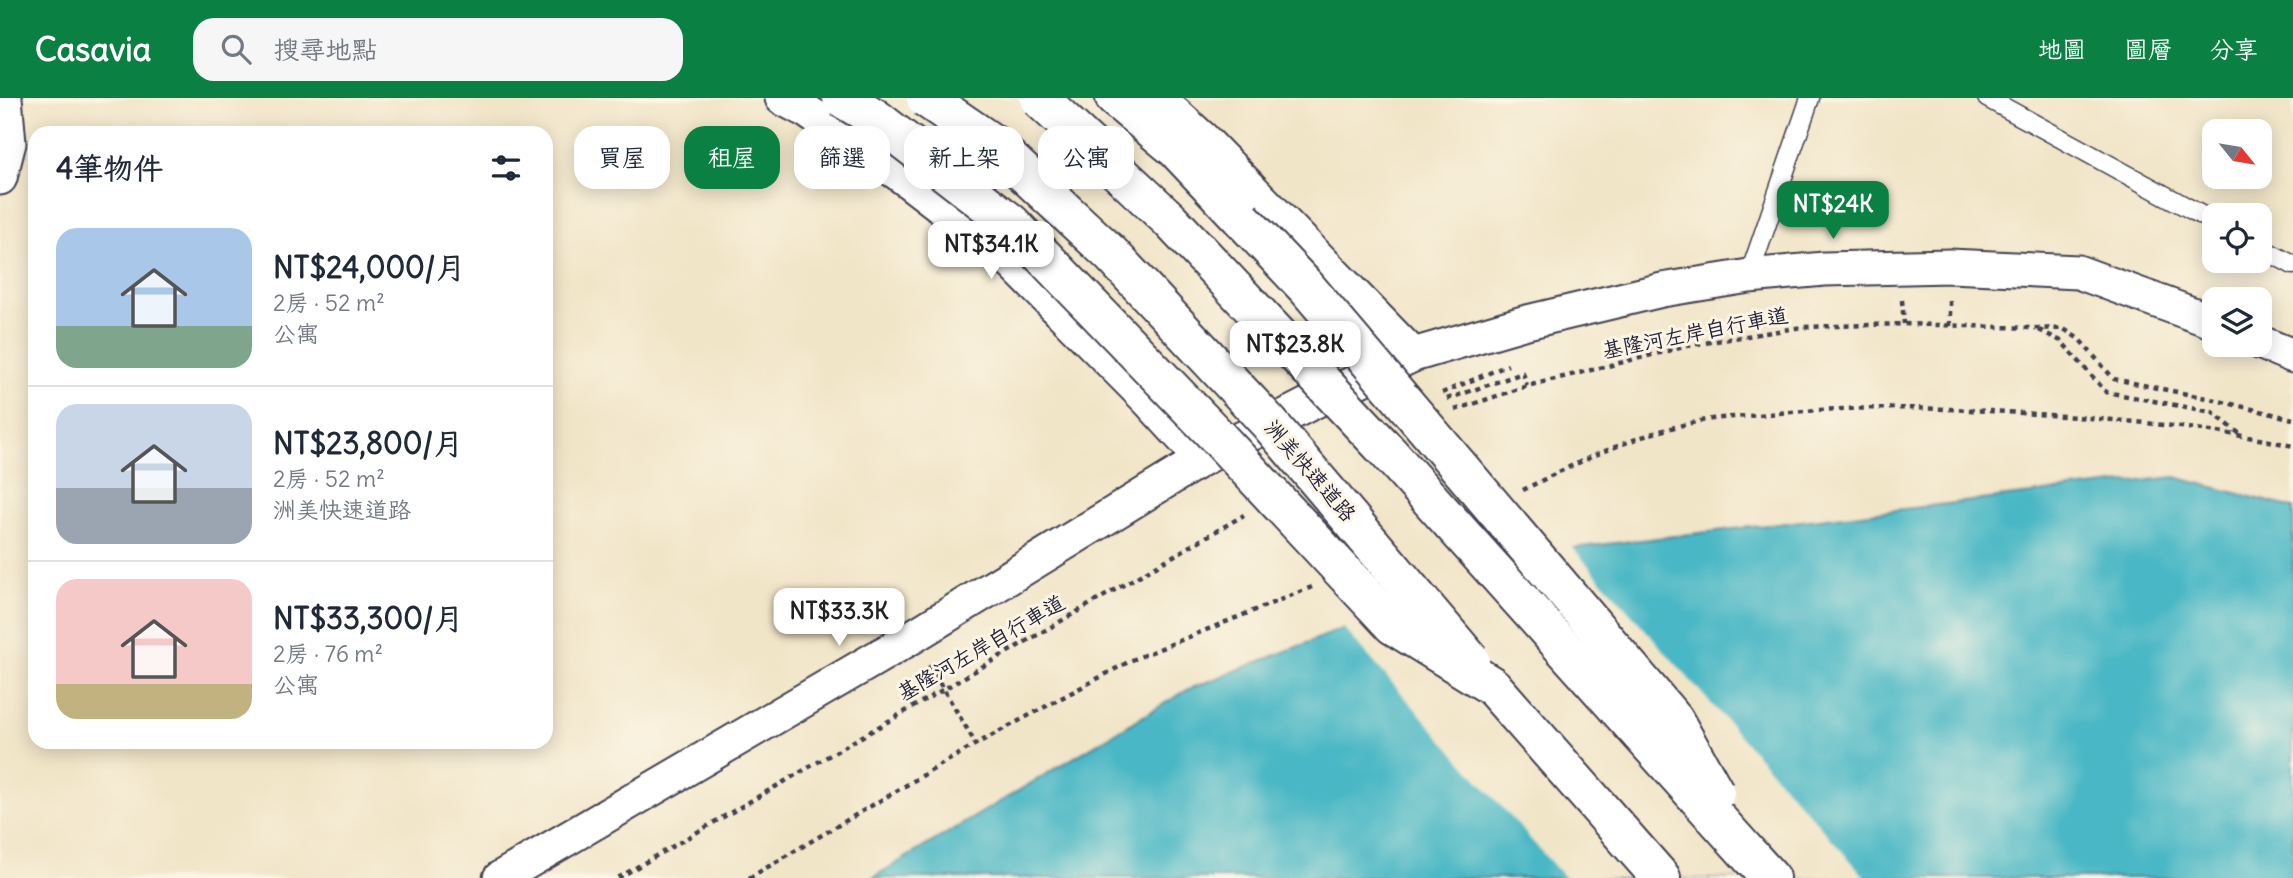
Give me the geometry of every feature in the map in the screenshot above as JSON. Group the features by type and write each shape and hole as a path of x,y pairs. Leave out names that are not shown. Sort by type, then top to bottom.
{"highway":[{"path":"842,98 875,118 1011,223 1213,432 1393,625 1492,686"},
{"name":"洲美快速道路","path":"926,98 993,144 1111,254 1269,423 1492,686 1661,878"},
{"path":"1039,98 1170,220 1386,450 1760,867"},
{"path":"1115,98 1176,149 1307,288 1674,719 1760,867"}],"street":[{"path":"0,178 9,143 5,98"},
{"path":"782,98 805,110 900,175 1002,253 1148,400 1202,459"},
{"path":"1158,98 1203,139 1413,355"},
{"path":"500,878 912,637 1202,459 1413,355 1548,317 1662,290 1749,276 1824,269 1950,266 2078,272 2202,318"},
{"path":"2272,347 2293,356"}],"lane":[{"path":"900,175 955,98"},
{"path":"1749,276 1810,98"},
{"path":"1987,98 2202,215"},
{"path":"2272,254 2293,265"}],"path":[{"path":"1902,294 1904,324"},
{"name":"基隆河左岸自行車道","path":"1527,386 1692,345 1802,327 1904,324 2064,329 2079,339 2114,379 2293,419"},
{"name":"基隆河左岸自行車道","path":"2038,330 2061,341 2106,392 2212,412 2240,434 2293,446"},
{"path":"1437,395 1516,362"},
{"name":"基隆河左岸自行車道","path":"618,878 1250,511"},
{"path":"943,688 976,744"}],"water":[{"path":"2175,477 2293,508 2293,878 872,878 1189,689 1539,552"}],"pier":[{"path":"1570,545 1866,878 1565,878 1342,626 1538,549"}]}
